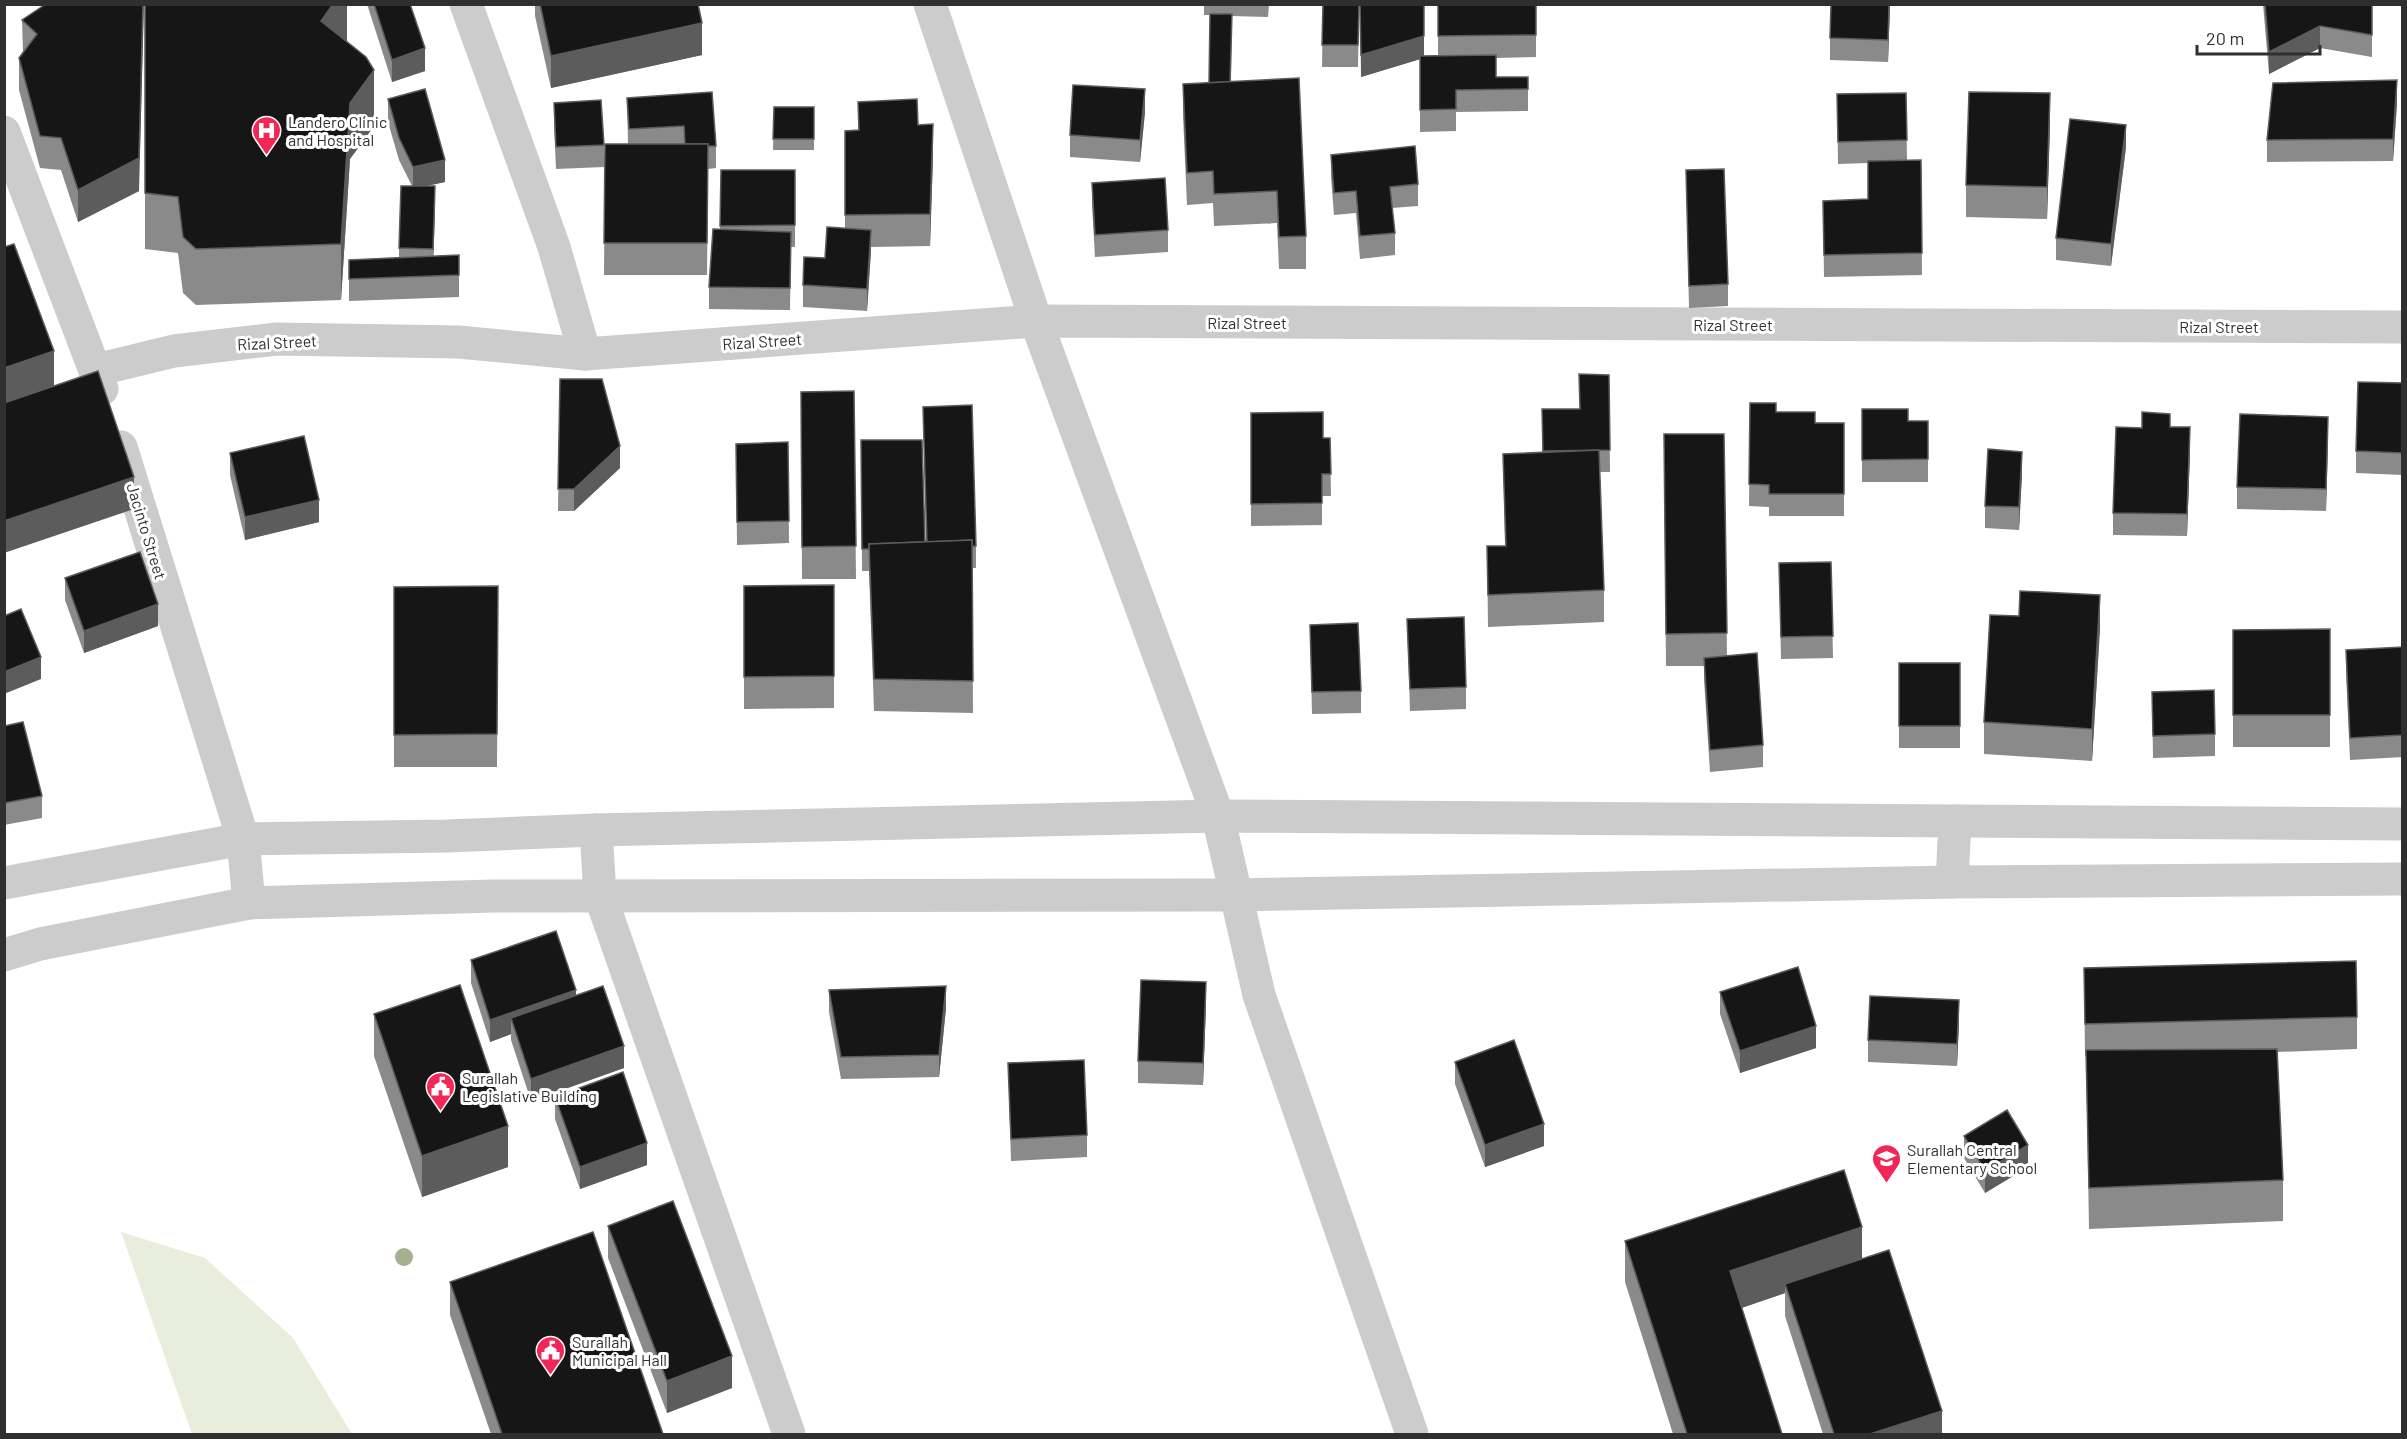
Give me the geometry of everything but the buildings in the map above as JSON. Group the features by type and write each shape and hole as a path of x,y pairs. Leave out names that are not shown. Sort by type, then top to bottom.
{"street":[{"path":"466,4 554,247 585,354"},
{"path":"930,4 1036,321 1218,816 1259,995 1413,1434"},
{"name":"Jacinto Street","path":"4,132 96,370 243,839 249,903"},
{"name":"Rizal Street","path":"96,370 174,351 277,339 459,342 585,354 1036,321 2403,327"},
{"path":"4,884 243,839 447,836 596,830 1218,816 2403,824"},
{"path":"1952,882 1955,820"},
{"path":"596,830 600,895 789,1434"},
{"path":"4,955 39,944 249,903 600,895 1235,895 1952,882 2403,879"}],"green space":[{"path":"121,1232 205,1258 293,1338 352,1434 192,1434"}],"place":[{"name":"Landero Clinic and Hospital","path":"267,156"},
{"name":"Surallah Legislative Building","path":"441,1112"},
{"name":"Surallah Central Elementary School","path":"1886,1184"},
{"name":"Surallah Municipal Hall","path":"551,1376"}]}
